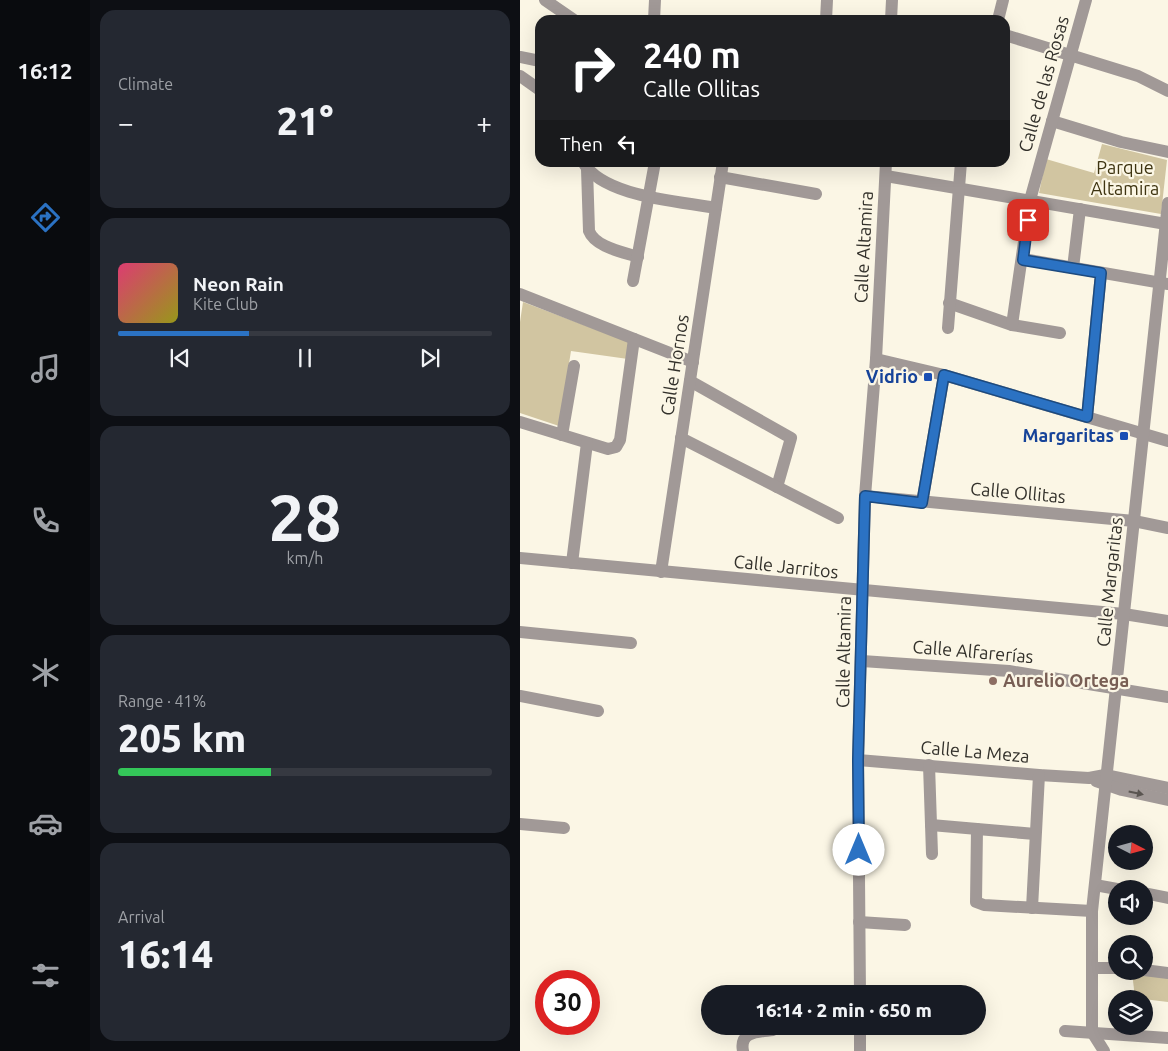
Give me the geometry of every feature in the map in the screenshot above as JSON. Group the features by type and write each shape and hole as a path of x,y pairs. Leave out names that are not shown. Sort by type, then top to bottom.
{"street":[{"path":"545,0 567,15"},
{"path":"654,15 655,0"},
{"path":"826,15 827,0"},
{"path":"891,15 892,0"},
{"path":"999,15 1003,0"},
{"name":"Calle de las Rosas","path":"1012,325 1023,260 1030,200 1086,0"},
{"path":"1010,37 1138,76 1168,91"},
{"path":"520,57 535,60"},
{"path":"520,76 535,86"},
{"path":"1052,121 1121,142 1168,152"},
{"path":"585,167 589,231 592,238 638,258"},
{"path":"586,167 618,188 649,196 716,208"},
{"path":"633,281 654,167"},
{"name":"Calle Hornos","path":"661,572 721,167"},
{"name":"Calle Altamira","path":"860,985 858,760 865,496 876,359 886,167"},
{"path":"948,328 960,167"},
{"path":"886,176 1166,224"},
{"path":"720,177 816,194"},
{"name":"Calle Margaritas","path":"1092,1032 1092,911 1104,780 1116,688 1143,434 1164,283 1168,203"},
{"path":"1073,268 1080,209"},
{"path":"1023,260 1164,283"},
{"path":"1087,417 1101,273"},
{"path":"520,294 693,362"},
{"path":"949,303 1012,325 1060,333"},
{"path":"520,422 608,449 616,447 620,440 634,339"},
{"path":"876,359 944,375 1168,441"},
{"path":"562,435 574,366"},
{"path":"922,503 944,375"},
{"path":"690,380 788,434 791,438 791,444 777,487"},
{"path":"682,438 838,518"},
{"path":"572,563 588,442"},
{"name":"Calle Ollitas","path":"865,496 922,503 1134,520 1168,528"},
{"name":"Calle Jarritos","path":"520,558 862,592 1124,614 1168,620"},
{"path":"520,632 631,643"},
{"name":"Calle Alfarerías","path":"862,661 1009,671 1168,697"},
{"path":"520,696 598,711"},
{"name":"Calle La Meza","path":"858,760 1089,778 1168,788"},
{"path":"929,765 932,854"},
{"path":"1032,908 1039,775"},
{"name":"Calle La Meza","path":"1104,780 1168,800"},
{"path":"520,824 564,828"},
{"path":"931,825 1035,834"},
{"path":"978,829 976,902 984,905 1092,911"},
{"path":"1095,885 1108,887"},
{"path":"1153,895 1168,898"},
{"path":"859,922 905,925"},
{"path":"1092,968 1108,968"},
{"path":"1153,971 1168,973"},
{"path":"1065,1031 1168,1038"},
{"path":"1092,1032 1104,1051"},
{"path":"743,1051 742,1044 747,1035"},
{"path":"860,1035 860,1051"}],"green space":[{"name":"Parque Altamira","path":"1102,144 1167,160 1161,214 1039,193 1046,159 1094,173"},
{"path":"523,302 629,342 628,359 571,351 559,426 520,413 520,322"},
{"path":"1153,976 1168,978 1168,1002 1153,1000 1153,990 1134,990 1133,980 1153,980"}],"place":[{"name":"Vidrio","path":"928,377"},
{"name":"Margaritas","path":"1124,436"},
{"name":"Aurelio Ortega","path":"993,681"}],"route":[{"path":"859,850 858,760 865,496 922,503 944,375 1087,417 1101,273 1023,260 1028,220"}]}
